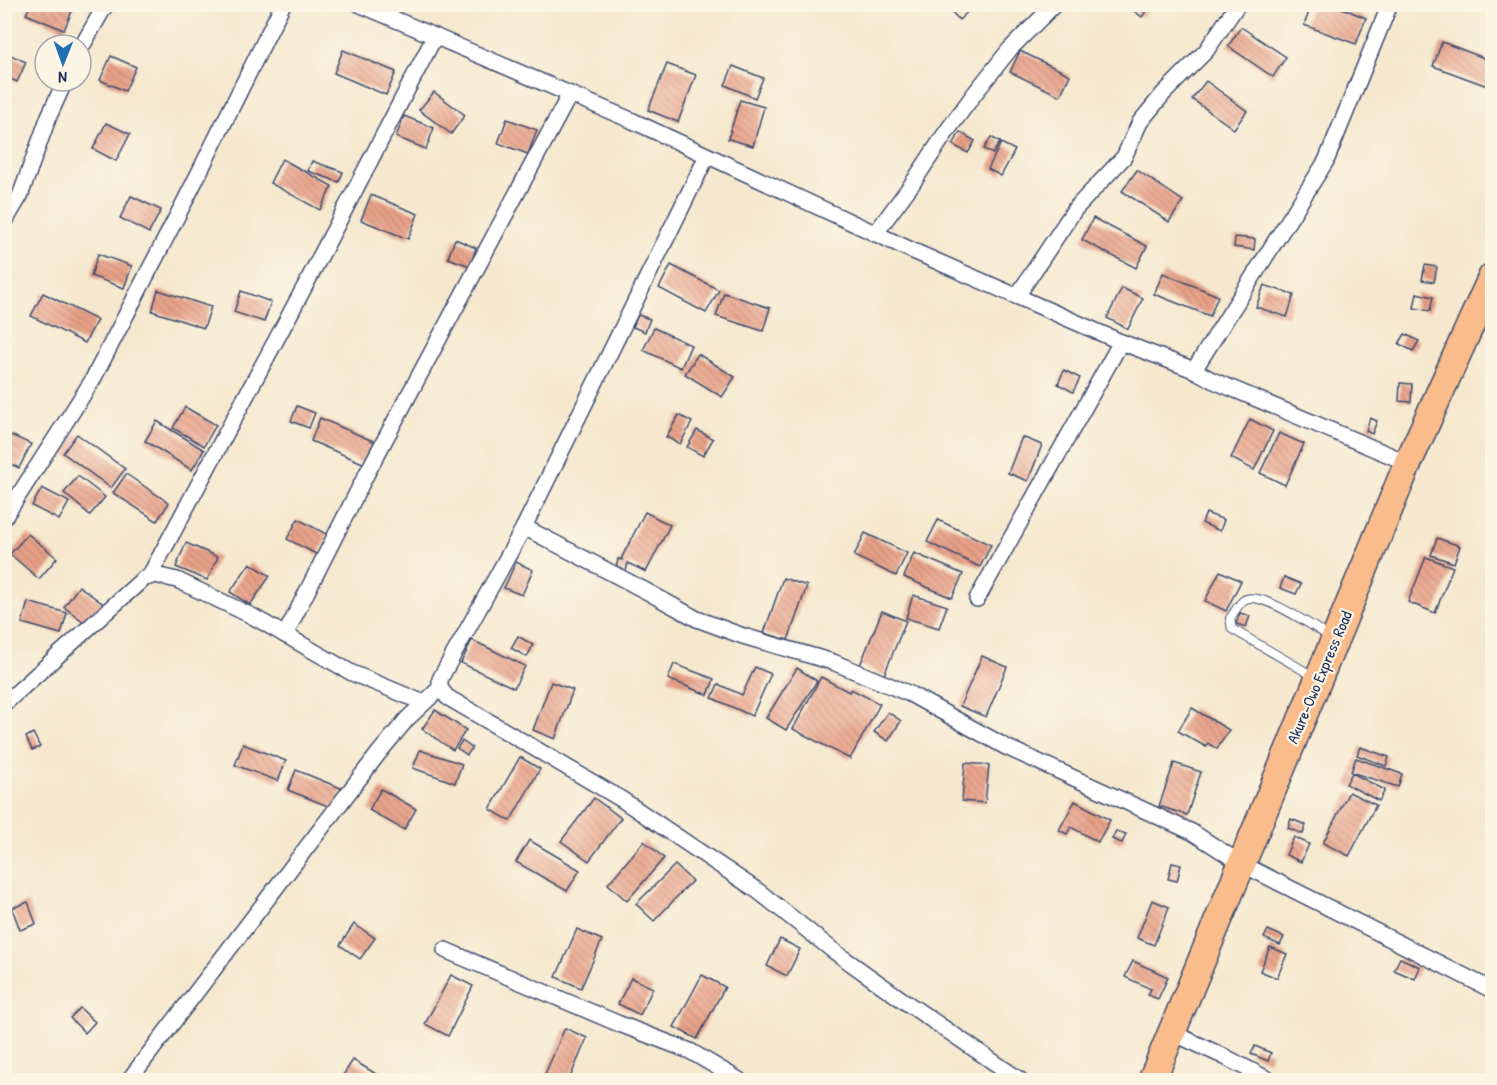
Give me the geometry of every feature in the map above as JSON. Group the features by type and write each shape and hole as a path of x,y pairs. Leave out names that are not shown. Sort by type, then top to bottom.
{"highway":[{"name":"Akure-Owo Express Road","path":"1152,1080 1408,463 1491,283"}],"street":[{"path":"90,33 106,4"},
{"path":"4,518 92,381 283,4"},
{"path":"359,4 633,121 875,234 1121,342 1194,370 1212,380 1408,463"},
{"path":"875,234 975,93 1010,49 1055,4"},
{"path":"1017,296 1075,209 1124,157 1140,122 1164,93 1206,51 1238,4"},
{"path":"1194,370 1326,161 1390,4"},
{"path":"148,577 310,276 435,36"},
{"path":"4,223 20,196 60,93"},
{"path":"285,634 366,475 570,94"},
{"path":"707,156 524,527 440,679 440,688 447,697 621,799 758,891 843,958 1020,1080"},
{"path":"977,599 1121,342"},
{"path":"524,527 697,619 743,636 833,662 910,694 1006,747 1192,832 1242,864 1492,990"},
{"path":"4,704 143,579 155,575 177,580 252,616 352,673 424,703"},
{"path":"129,1080 378,754 407,719 440,688"},
{"path":"445,950 617,1023 690,1051 735,1080"},
{"path":"1171,1032 1269,1080"}],"lane":[{"path":"1319,679 1232,629 1230,618 1244,600 1253,597 1271,602 1335,640"}],"building":[{"path":"31,4 75,4 64,30 26,14"},
{"path":"945,4 976,4 959,20"},
{"path":"1124,4 1151,4 1142,17"},
{"path":"1312,4 1332,4 1366,18 1356,44 1304,25"},
{"path":"1241,27 1286,57 1273,77 1228,46"},
{"path":"1442,42 1492,61 1490,87 1433,66"},
{"path":"343,50 396,72 386,95 334,73"},
{"path":"1020,51 1070,75 1060,96 1010,72"},
{"path":"4,52 26,62 17,82 4,76"},
{"path":"111,56 136,67 125,91 100,80"},
{"path":"667,64 696,75 678,122 648,110"},
{"path":"733,66 763,78 755,98 725,85"},
{"path":"1206,81 1247,111 1234,129 1192,99"},
{"path":"434,92 465,115 451,134 419,110"},
{"path":"740,100 764,107 753,146 728,139"},
{"path":"404,116 434,128 426,149 396,137"},
{"path":"507,119 537,130 528,154 498,143"},
{"path":"106,123 130,134 116,161 93,149"},
{"path":"960,132 975,141 968,153 953,145"},
{"path":"991,137 1000,142 993,154 984,149"},
{"path":"1001,143 1015,150 1001,176 988,169"},
{"path":"282,159 332,186 320,210 270,183"},
{"path":"312,161 343,172 339,182 308,171"},
{"path":"1137,170 1183,201 1169,222 1122,191"},
{"path":"371,195 418,214 408,239 361,220"},
{"path":"131,196 161,210 149,233 120,218"},
{"path":"1093,218 1147,246 1136,268 1082,240"},
{"path":"1235,237 1255,239 1254,250 1234,247"},
{"path":"455,239 476,248 470,266 448,258"},
{"path":"98,254 132,266 124,288 91,276"},
{"path":"671,265 719,290 706,313 659,288"},
{"path":"1425,265 1437,267 1434,282 1422,280"},
{"path":"1163,273 1218,296 1210,316 1154,294"},
{"path":"1264,285 1294,295 1287,317 1256,307"},
{"path":"1122,288 1143,298 1128,329 1107,318"},
{"path":"158,290 211,307 204,328 152,311"},
{"path":"241,291 271,302 264,322 234,312"},
{"path":"43,293 97,320 85,343 31,316"},
{"path":"724,293 770,308 763,331 716,316"},
{"path":"1417,293 1433,297 1430,311 1414,308"},
{"path":"638,315 650,319 645,332 633,327"},
{"path":"654,328 691,345 681,368 643,350"},
{"path":"1405,334 1419,341 1413,351 1399,344"},
{"path":"698,354 735,377 722,397 685,374"},
{"path":"1064,370 1080,378 1073,392 1058,384"},
{"path":"1400,383 1412,384 1411,402 1399,401"},
{"path":"297,406 315,413 309,428 291,421"},
{"path":"185,407 216,425 204,446 173,428"},
{"path":"679,415 692,422 680,444 666,437"},
{"path":"320,418 375,442 365,464 311,441"},
{"path":"1370,418 1377,421 1372,434 1366,431"},
{"path":"1250,419 1273,431 1254,470 1231,458"},
{"path":"157,421 204,450 192,470 145,441"},
{"path":"697,430 713,439 703,456 687,447"},
{"path":"4,432 31,444 19,468 4,461"},
{"path":"1279,433 1304,444 1285,485 1260,473"},
{"path":"77,434 125,469 111,488 63,453"},
{"path":"1022,437 1042,445 1028,481 1008,473"},
{"path":"126,474 169,503 157,521 113,493"},
{"path":"78,476 105,497 90,515 64,493"},
{"path":"42,488 69,502 59,520 32,506"},
{"path":"645,512 670,525 646,572 628,563 626,571 616,569 618,559 623,560 621,559"},
{"path":"1206,513 1224,520 1220,531 1202,523"},
{"path":"298,519 328,535 318,555 287,539"},
{"path":"938,520 991,545 980,567 927,542"},
{"path":"865,533 907,553 896,576 854,556"},
{"path":"28,534 57,558 39,579 10,554"},
{"path":"1437,538 1460,546 1454,563 1431,555"},
{"path":"186,543 218,557 207,580 176,567"},
{"path":"914,553 963,574 952,598 904,577"},
{"path":"1426,557 1453,567 1435,613 1408,602"},
{"path":"516,562 533,570 522,595 504,588"},
{"path":"250,563 270,576 250,605 230,592"},
{"path":"1220,571 1241,581 1226,611 1205,601"},
{"path":"1284,577 1301,584 1296,594 1280,588"},
{"path":"783,578 807,586 788,640 764,633"},
{"path":"79,586 103,604 88,625 64,607"},
{"path":"913,595 947,606 939,628 906,618"},
{"path":"28,602 67,613 61,634 22,623"},
{"path":"882,611 906,621 884,675 860,665"},
{"path":"1240,613 1250,616 1246,627 1236,624"},
{"path":"518,636 533,645 527,657 511,648"},
{"path":"472,640 525,666 514,688 461,663"},
{"path":"982,656 1007,667 986,717 960,706"},
{"path":"674,664 714,679 708,695 668,679"},
{"path":"755,667 771,674 752,716 712,698 718,684 742,695"},
{"path":"797,668 817,681 786,730 766,718"},
{"path":"821,677 849,692 851,689 880,704 850,759 793,729"},
{"path":"551,682 573,690 555,739 533,730"},
{"path":"1192,708 1229,730 1217,749 1208,743 1206,747 1178,731"},
{"path":"435,710 466,730 453,750 422,729"},
{"path":"888,712 901,721 888,741 874,732"},
{"path":"33,733 40,747 32,750 26,737"},
{"path":"462,741 472,748 467,755 457,748"},
{"path":"243,744 286,761 278,781 235,765"},
{"path":"1360,747 1389,757 1386,766 1357,755"},
{"path":"420,750 462,764 455,783 413,768"},
{"path":"520,757 540,769 510,821 490,809"},
{"path":"1356,758 1402,774 1398,787 1351,772"},
{"path":"965,763 989,765 985,803 962,801"},
{"path":"1174,763 1201,772 1187,815 1159,806"},
{"path":"296,770 343,789 335,809 288,790"},
{"path":"1352,773 1385,790 1379,801 1346,784"},
{"path":"381,789 416,809 404,830 369,810"},
{"path":"1349,792 1376,805 1349,856 1323,843"},
{"path":"594,798 621,818 589,861 561,841"},
{"path":"1075,801 1110,820 1098,842 1071,827 1067,834 1059,830"},
{"path":"1291,819 1306,825 1303,834 1288,828"},
{"path":"1116,831 1126,834 1122,843 1112,839"},
{"path":"1294,837 1309,844 1301,862 1286,855"},
{"path":"529,840 580,870 567,891 516,862"},
{"path":"644,841 664,858 627,901 608,884"},
{"path":"1172,863 1181,865 1177,881 1168,879"},
{"path":"675,865 692,881 654,921 636,904"},
{"path":"1152,900 1169,907 1154,945 1137,938"},
{"path":"28,902 36,924 20,930 12,908"},
{"path":"354,924 375,938 360,959 340,945"},
{"path":"577,929 602,940 581,988 556,977"},
{"path":"1268,930 1284,937 1280,945 1264,938"},
{"path":"780,939 800,949 787,976 767,966"},
{"path":"1270,947 1287,954 1277,978 1260,971"},
{"path":"1400,958 1420,967 1415,979 1394,970"},
{"path":"1133,961 1168,977 1158,999 1148,995 1151,989 1125,977"},
{"path":"451,975 473,986 448,1036 425,1024"},
{"path":"702,975 725,987 697,1039 674,1027"},
{"path":"631,978 653,988 640,1015 618,1004"},
{"path":"80,1008 95,1022 85,1033 70,1018"},
{"path":"565,1028 587,1038 569,1080 560,1080 545,1074"},
{"path":"1255,1046 1271,1053 1268,1061 1251,1054"},
{"path":"353,1060 386,1080 340,1080"}]}
